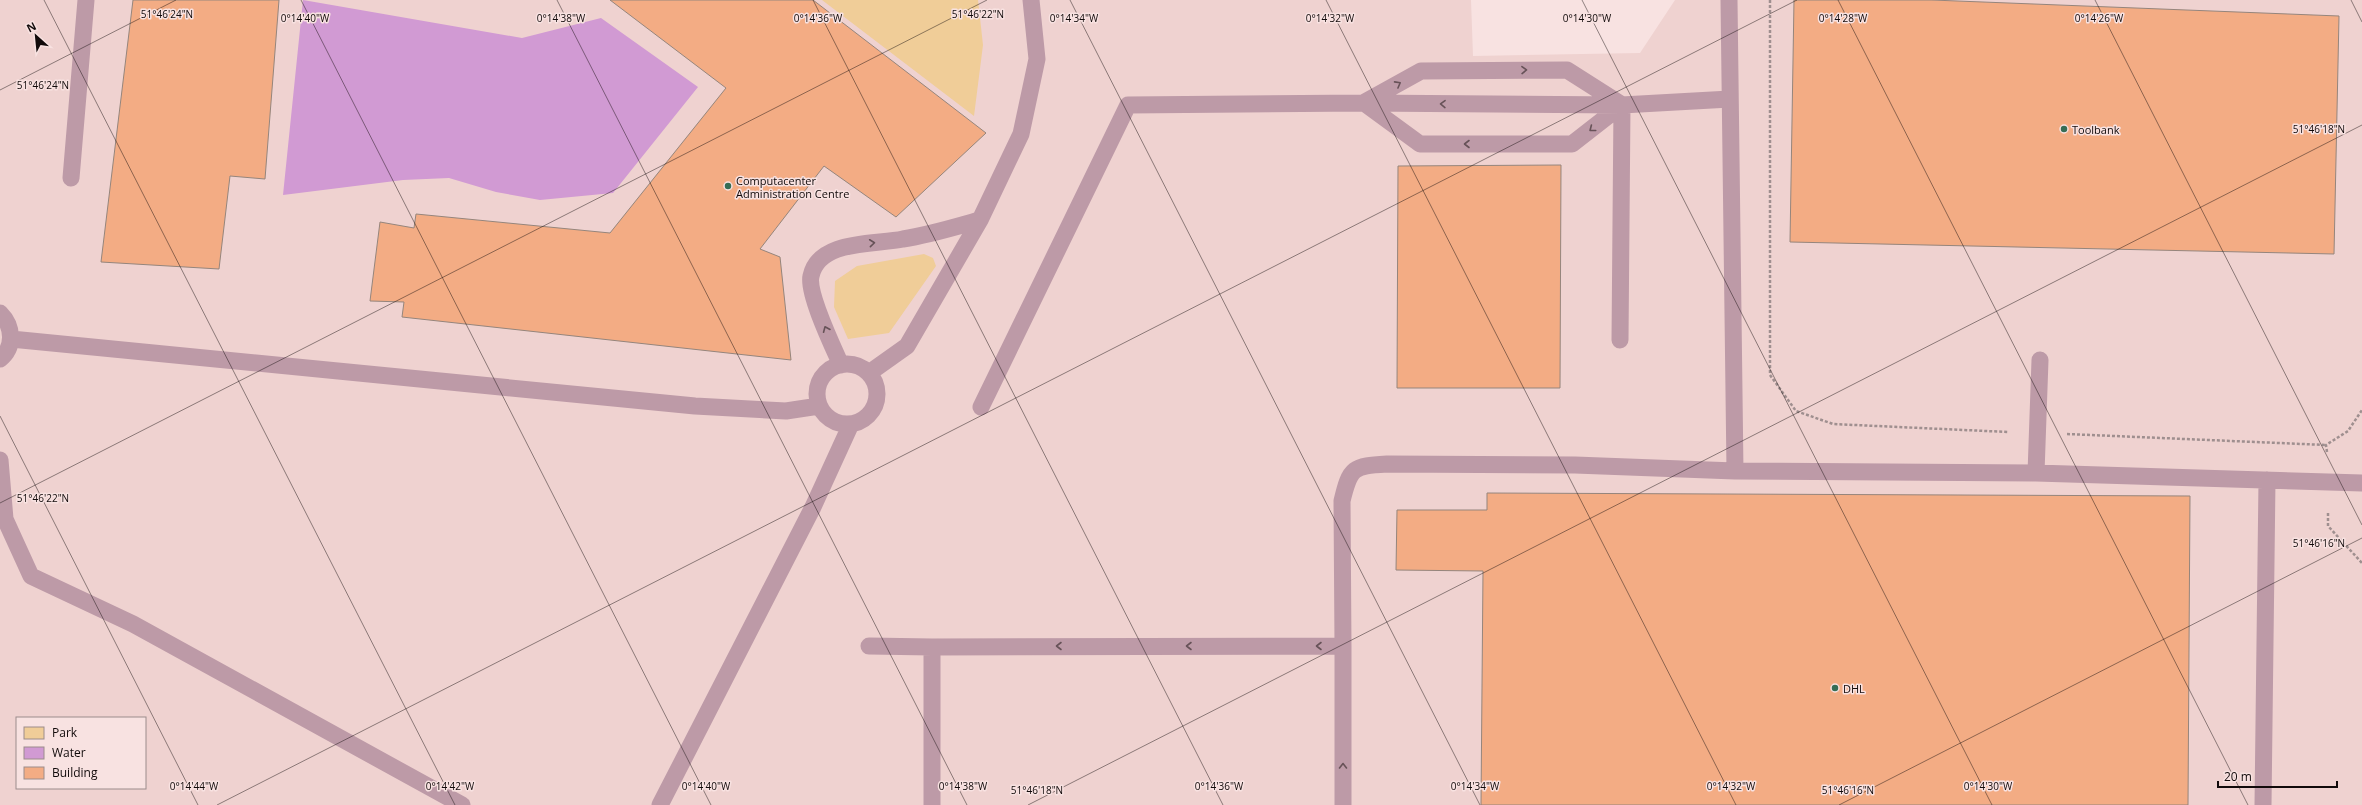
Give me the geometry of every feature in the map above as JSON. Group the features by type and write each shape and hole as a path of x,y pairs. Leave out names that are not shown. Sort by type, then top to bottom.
{"lane":[{"path":"71,178 86,0"},
{"path":"869,373 907,346 980,220 1021,134 1037,59 1031,0"},
{"path":"1729,0 1735,471"},
{"path":"1364,103 1421,71 1567,70 1622,105"},
{"path":"981,407 1128,105 1364,103 1622,105 1730,99"},
{"path":"1364,103 1420,144 1572,144 1622,105"},
{"path":"1620,340 1622,105"},
{"path":"841,365 817,308 811,277 817,262 830,252 856,244 903,240 980,220"},
{"path":"0,313 10,328 11,340 8,350 0,359"},
{"path":"11,340 695,406 786,411 819,406"},
{"path":"2036,473 2040,360"},
{"path":"851,364 869,373 877,390 877,399 868,416 860,422 851,424 833,421 824,414 819,406 818,385 823,376 831,369 841,365 851,364"},
{"path":"660,805 813,507 851,424"},
{"path":"0,460 5,519 32,576 133,624 462,805"},
{"path":"1343,805 1342,501 1347,479 1361,466 1575,465 1735,471 2036,473 2362,483"},
{"path":"2263,805 2267,480"},
{"path":"869,646 1343,646"},
{"path":"932,647 932,805"}],"path":[{"path":"1770,0 1770,375 1796,411 1833,424 2326,445 2348,430 2362,410"},
{"path":"2326,445 2328,526 2362,563"}],"shaded area":[{"path":"0,0 1471,0 1473,56 1640,53 1675,0 2362,0 2362,805 0,805"}],"green space":[{"path":"822,0 978,0 983,45 974,116"},
{"path":"924,254 933,258 936,266 889,333 848,339 834,307 835,281 857,266"}],"water":[{"path":"303,0 522,38 601,18 698,87 613,193 540,200 496,192 449,178 403,180 283,195"}],"building":[{"path":"133,0 279,0 265,179 230,176 219,269 101,262"},
{"name":"Computacenter Administration Centre","path":"610,0 813,0 986,133 896,217 824,166 760,249 780,257 791,360 402,317 404,302 370,301 380,222 414,228 416,214 610,233 726,88"},
{"name":"Toolbank","path":"1794,0 1932,0 2339,16 2334,254 1790,242"},
{"path":"1561,165 1560,388 1397,388 1398,166"},
{"name":"DHL","path":"1487,493 2190,496 2188,805 1481,805 1483,571 1396,570 1397,510 1487,510"}],"place":[{"name":"Toolbank","path":"2064,129"},
{"name":"Computacenter Administration Centre","path":"728,186"},
{"name":"DHL","path":"1835,688"}]}
